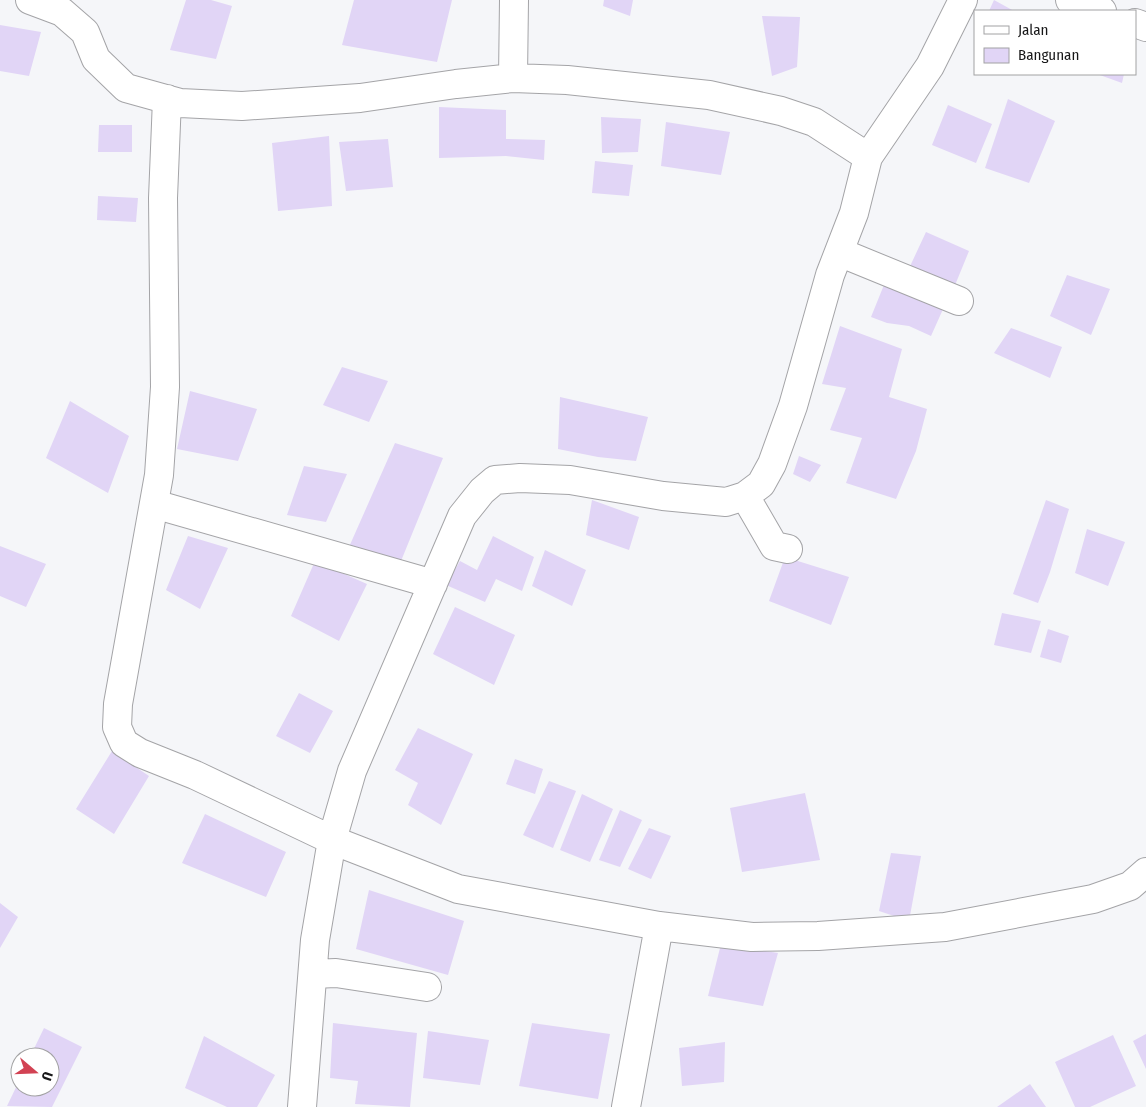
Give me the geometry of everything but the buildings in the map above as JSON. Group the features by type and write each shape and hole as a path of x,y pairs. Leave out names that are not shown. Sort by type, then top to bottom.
{"street":[{"path":"30,0 62,12 85,32 96,59 126,88 180,103 242,106 360,98 513,78 567,80 700,94 772,109 814,122 868,157"},
{"path":"513,78 514,0"},
{"path":"302,1107 315,940 332,840 352,771 462,516 495,480 520,478 570,480 663,496 726,502 745,496 761,484 772,464 793,406 830,275 854,213 868,157 930,66 963,0"},
{"path":"1070,0 1099,10"},
{"path":"167,99 163,198 165,388 159,475 118,704 117,727 124,743 140,753 195,776 332,840 458,888 659,926 752,937 818,936 945,927 1094,899 1130,886 1146,872"},
{"path":"839,252 959,301"},
{"path":"745,496 774,546 788,549"},
{"path":"154,504 433,584"},
{"path":"626,1107 659,926"},
{"path":"313,974 336,973 427,987"}]}
